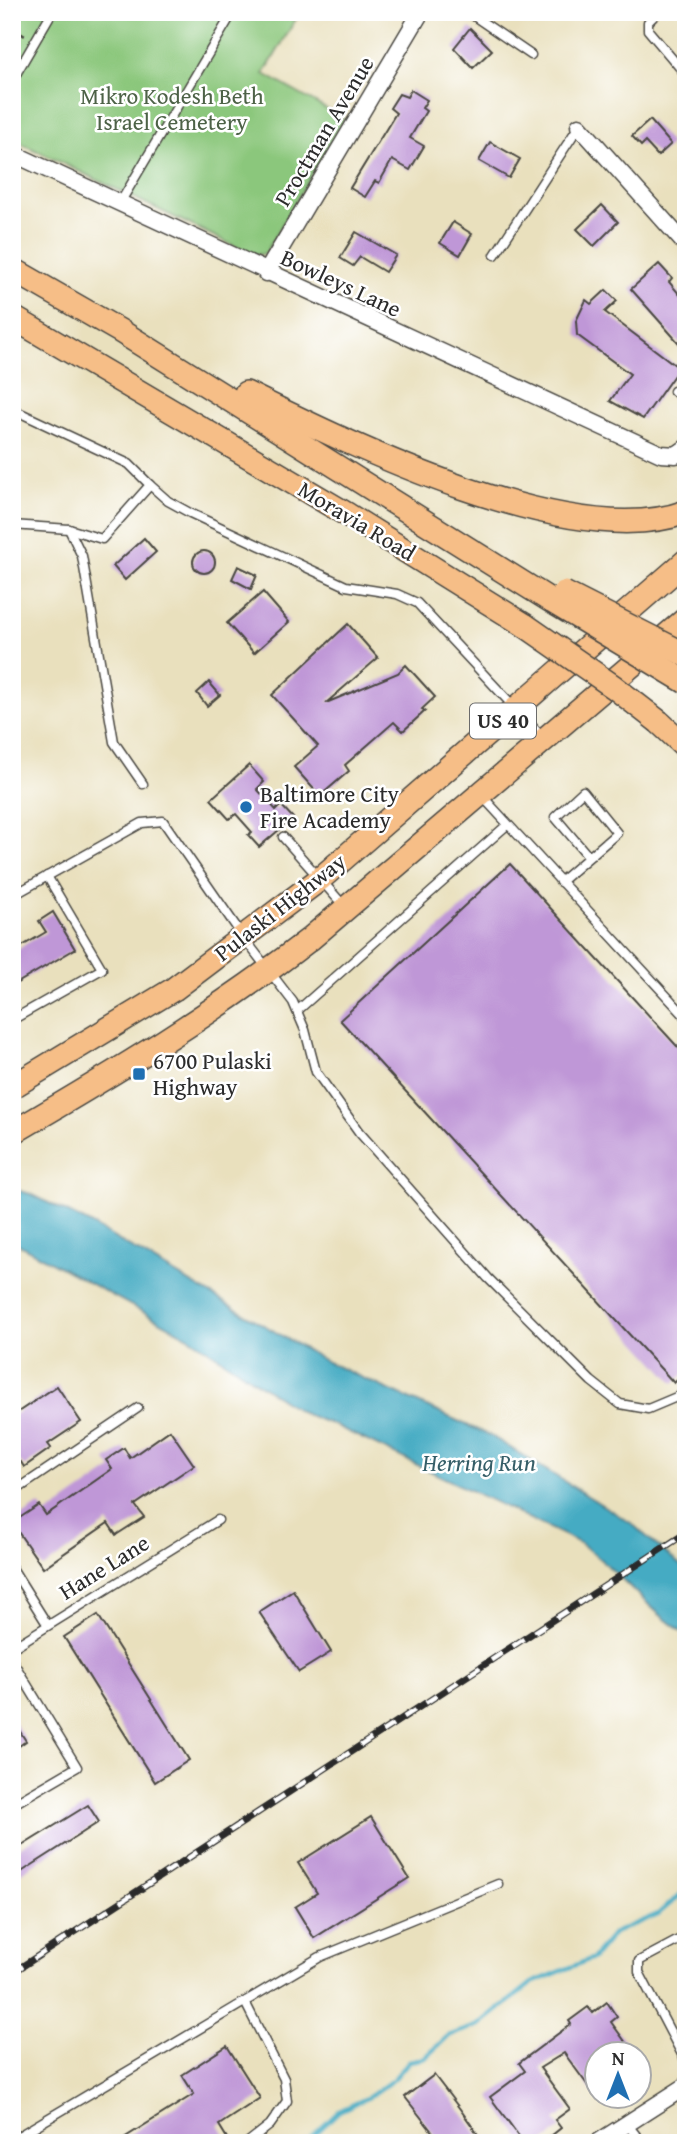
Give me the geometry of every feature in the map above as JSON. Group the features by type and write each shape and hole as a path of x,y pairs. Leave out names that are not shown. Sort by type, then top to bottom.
{"main road":[{"name":"Moravia Road","path":"12,269 120,331 463,543 559,597"},
{"name":"Moravia Road","path":"12,317 348,515 526,626 614,687 686,747"},
{"path":"120,331 340,439 479,492 542,510 614,523 665,520 686,512"},
{"name":"Pulaski Highway","path":"13,1090 174,989 320,879 686,561"},
{"path":"559,597 686,655"},
{"path":"559,597 686,682"},
{"name":"Pulaski Highway","path":"12,1133 150,1051 269,971 686,621"}],"street":[{"name":"Proctman Avenue","path":"266,273 421,12"},
{"path":"579,126 686,245"},
{"name":"Bowleys Lane","path":"12,153 652,450 677,455 686,448"},
{"path":"597,2143 686,2086"}],"lane":[{"path":"12,82 52,12"},
{"path":"120,203 233,12"},
{"path":"468,12 531,55"},
{"path":"658,12 648,22 648,30 686,75"},
{"path":"495,255 579,126"},
{"path":"674,391 686,401"},
{"path":"12,410 129,464 168,501 190,513 346,586 397,594 417,603 544,739"},
{"path":"12,525 69,529 102,540 150,485"},
{"path":"69,529 82,556 114,743 143,783"},
{"path":"560,882 617,833 583,791 555,817 589,857"},
{"path":"480,794 686,1017"},
{"path":"12,896 142,822 163,821 297,1011 316,1072 359,1132 488,1278 591,1381 621,1404 648,1409 686,1393"},
{"path":"297,1011 507,825"},
{"path":"283,837 346,909"},
{"path":"12,1020 102,969 47,876"},
{"path":"12,1493 138,1408"},
{"name":"Hane Lane","path":"12,1648 218,1520"},
{"path":"12,1568 47,1625"},
{"path":"12,1660 77,1767 12,1805"},
{"path":"12,2140 320,1957 498,1884"},
{"path":"686,1936 639,1961 639,1972 686,2062"},
{"path":"245,2002 284,2079 287,2101 270,2125 247,2143"},
{"path":"627,2124 642,2143"}],"path":[{"path":"12,28 34,41"}],"green space":[{"name":"Mikro Kodesh Beth Israel Cemetery","path":"12,12 300,12 264,74 344,119 265,254 253,255 12,139"}],"water":[{"name":"Herring Run","path":"12,1189 31,1194 90,1224 327,1362 491,1436 631,1523 686,1571 686,1634 658,1613 606,1564 578,1542 334,1425 302,1413 191,1338 12,1241"}],"building":[{"path":"470,28 492,50 473,68 454,48"},
{"path":"411,90 427,100 422,108 426,111 410,138 424,146 410,170 392,160 379,183 375,181 365,197 350,188 396,113 390,108 399,94 407,97"},
{"path":"650,120 671,144 658,156 645,142 641,146 632,136"},
{"path":"490,142 520,159 509,178 479,161"},
{"path":"602,205 618,222 594,246 577,229"},
{"path":"453,222 472,234 460,255 440,243"},
{"path":"356,232 396,255 385,272 360,257 353,266 340,258"},
{"path":"659,264 672,278 669,282 686,302 686,351 631,289"},
{"path":"606,290 617,301 605,312 679,368 643,419 610,401 630,374 577,335 576,321 586,300 591,304"},
{"path":"144,538 156,552 125,580 113,566"},
{"path":"204,551 212,554 215,562 212,570 204,573 196,570 193,562 196,554"},
{"path":"238,566 257,575 251,589 232,579"},
{"path":"263,592 289,622 254,653 227,623"},
{"path":"348,624 378,658 326,703 398,673 406,665 435,697 422,709 425,711 403,731 394,722 345,765 349,771 320,796 294,767 318,746 272,695"},
{"path":"209,682 220,695 207,706 197,693"},
{"name":"Baltimore City Fire Academy","path":"249,765 264,782 257,789 276,810 281,805 293,818 259,847 248,835 252,832 236,814 229,819 211,799"},
{"path":"510,864 686,1056 686,1372 674,1383 340,1020"},
{"path":"53,912 75,949 12,986 12,952 46,932 39,921"},
{"path":"57,1386 81,1422 48,1444 51,1448 24,1467 21,1462 12,1467 12,1416"},
{"path":"170,1430 194,1465 135,1505 144,1517 116,1535 108,1523 43,1568 12,1523 39,1505 46,1515 112,1469 106,1460 124,1448 130,1458"},
{"path":"293,1590 331,1652 299,1672 259,1612"},
{"path":"98,1615 189,1760 155,1782 64,1637"},
{"path":"12,1719 26,1741 12,1751"},
{"path":"88,1805 99,1822 12,1878 12,1852"},
{"path":"371,1817 409,1878 314,1938 295,1907 317,1893 298,1863"},
{"path":"607,2002 617,2017 611,2022 623,2039 582,2039 582,2078 564,2053 540,2068 570,2109 555,2120 561,2128 542,2143 524,2143 490,2097 525,2071 519,2063 571,2024 569,2021 588,2007 593,2013"},
{"path":"227,2046 260,2098 219,2125 230,2143 116,2143 194,2094 182,2075"},
{"path":"434,2075 484,2143 441,2143 405,2097"}],"waterway":[{"path":"306,2143 339,2111 369,2097 394,2079 409,2061 425,2058 448,2036 479,2025 532,1983 593,1958 614,1933 658,1914 686,1890"}],"railway":[{"path":"12,1973 686,1533"}],"place":[{"name":"Baltimore City Fire Academy","path":"246,807"},
{"name":"6700 Pulaski Highway","path":"139,1074"}]}
